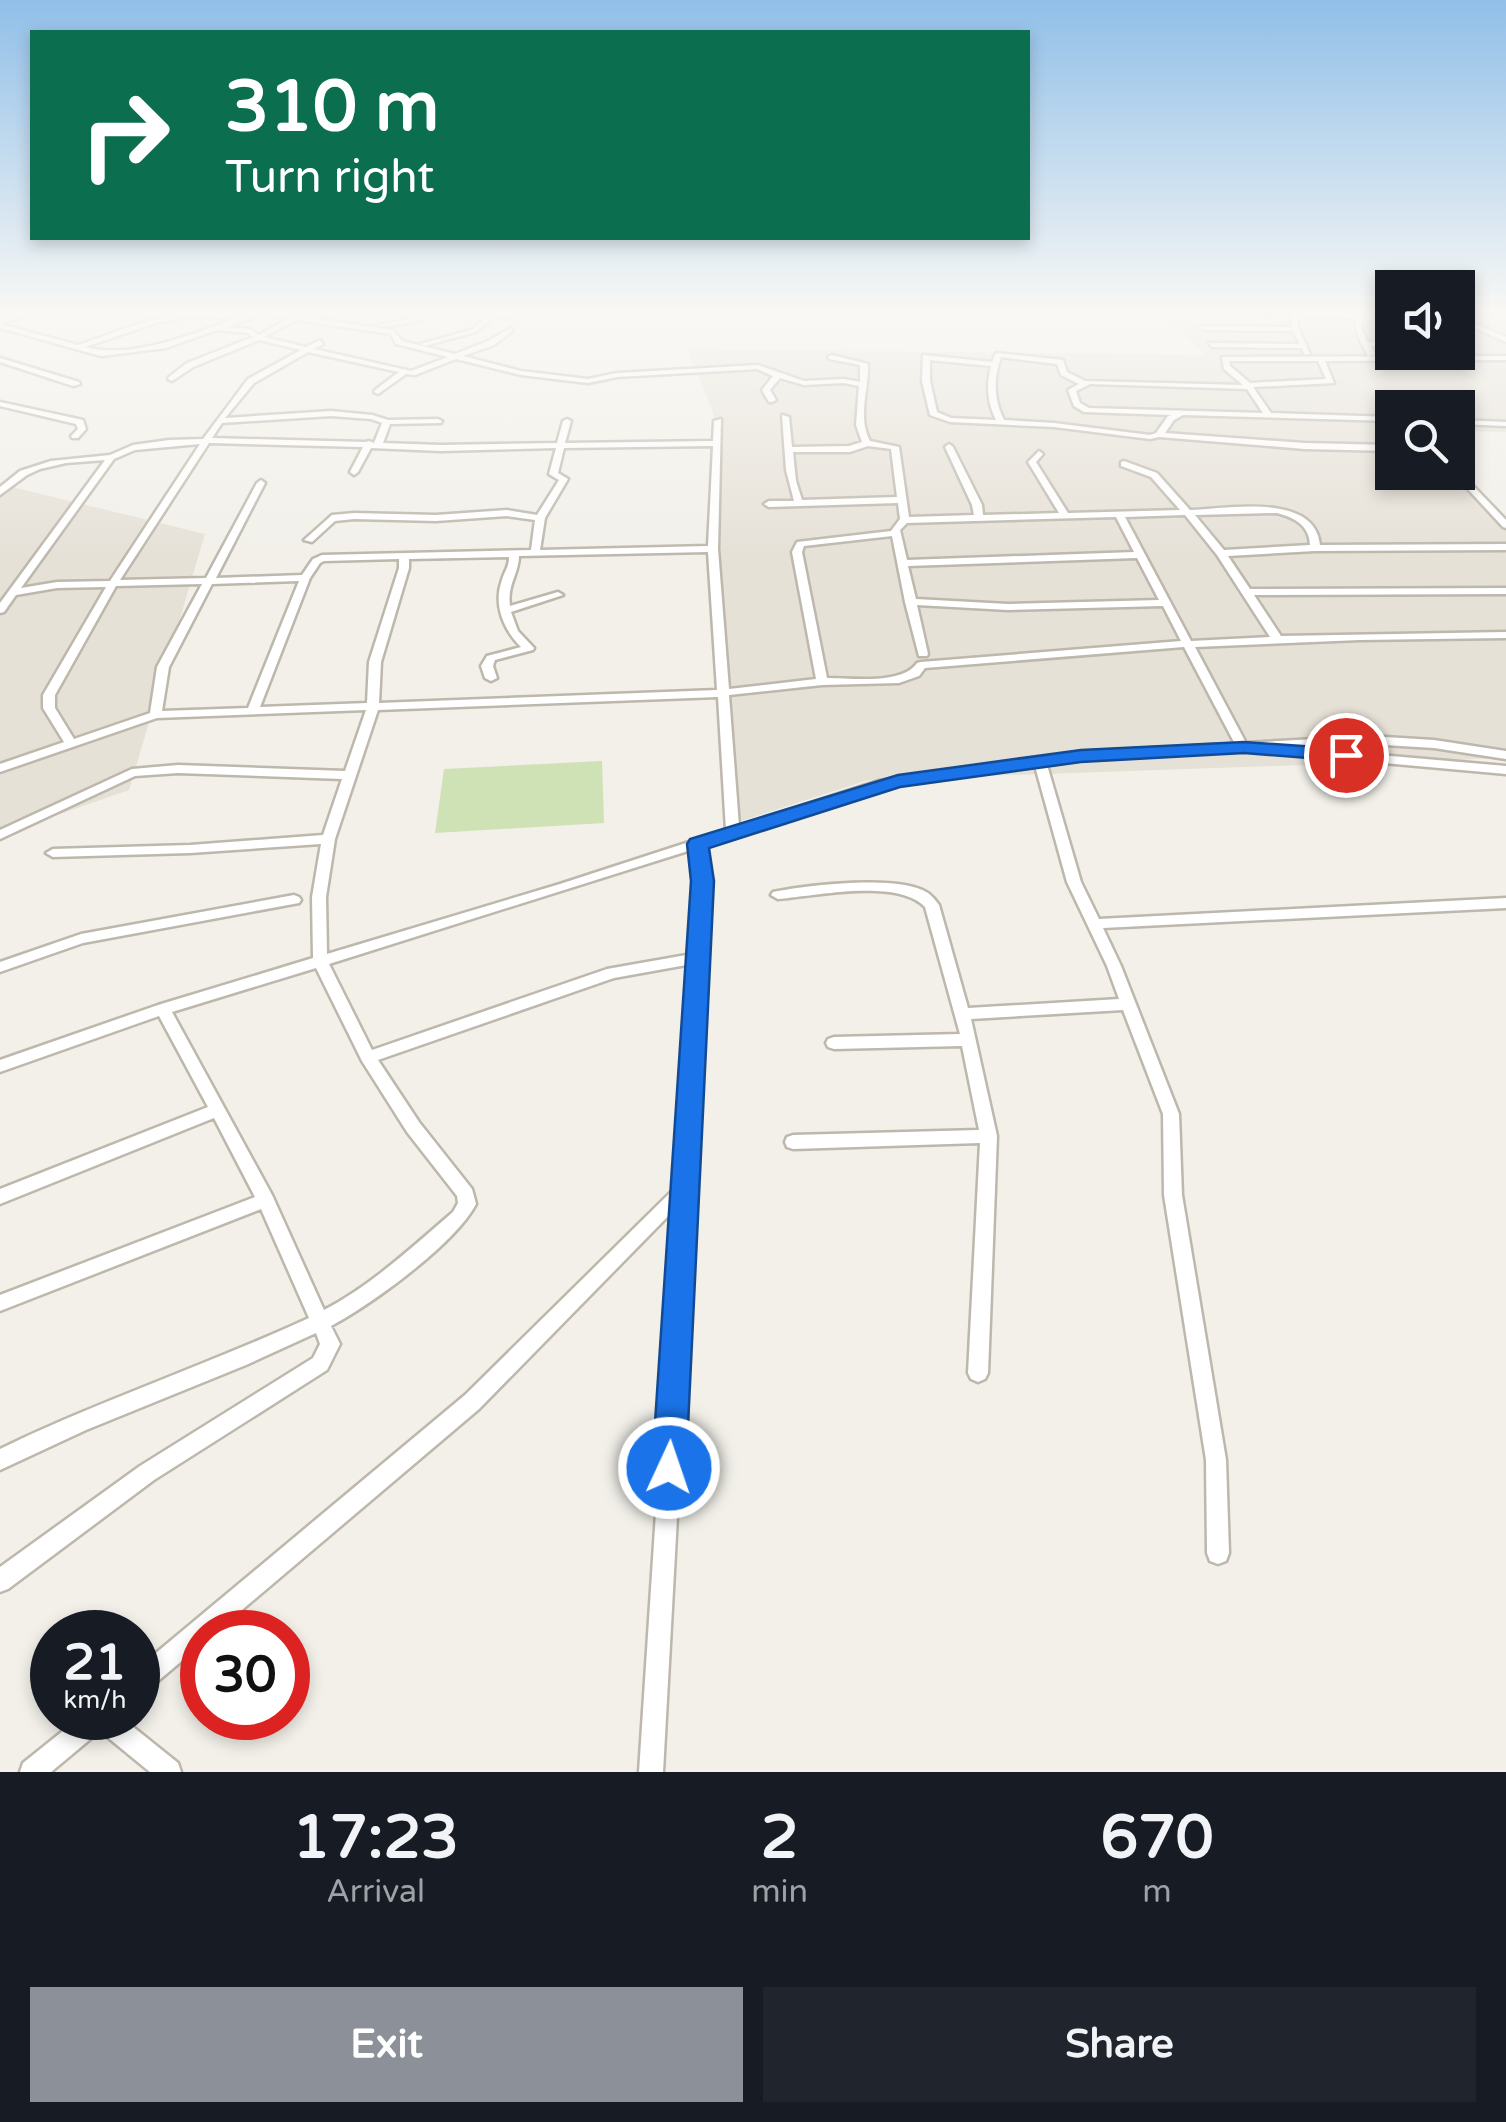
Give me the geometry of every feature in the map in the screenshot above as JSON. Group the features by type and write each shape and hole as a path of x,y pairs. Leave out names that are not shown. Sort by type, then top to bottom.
{"street":[{"path":"72,744 48,708 48,695 113,583 243,393"},
{"path":"768,393 772,400"},
{"path":"862,393 858,406 861,435 867,443"},
{"path":"929,393 934,414 950,420 1150,437 1160,434 1270,444 1375,447"},
{"path":"992,393 992,409 1001,422"},
{"path":"1073,393 1078,404 1087,410 1375,419"},
{"path":"1253,393 1269,416"},
{"path":"0,404 80,422 82,429 75,436"},
{"path":"220,421 321,415 375,417 387,422 438,422"},
{"path":"1160,434 1171,418 1180,415"},
{"path":"785,417 791,486 798,500"},
{"path":"535,554 540,518 562,488 564,478 553,474 567,421"},
{"path":"354,472 387,422"},
{"path":"718,422 713,549 720,693 733,832"},
{"path":"1475,423 1506,424"},
{"path":"0,610 6,593 111,457 132,445 206,442 440,448 715,443"},
{"path":"790,450 850,449 867,443 895,447 904,520"},
{"path":"949,447 979,518"},
{"path":"1039,454 1032,462 1065,516"},
{"path":"0,492 4,483 54,461 111,457"},
{"path":"1124,464 1147,469 1188,513 1221,553 1278,640"},
{"path":"156,715 163,667 261,483"},
{"path":"1473,490 1506,524"},
{"path":"769,504 798,500 903,500"},
{"path":"923,654 896,533 898,523 904,520 1288,512 1309,524 1316,536 1315,548"},
{"path":"309,540 332,518 507,513 540,518"},
{"path":"1119,514 1244,748"},
{"path":"822,682 797,552 800,544 896,533"},
{"path":"1221,553 1315,548 1506,547"},
{"path":"253,711 305,578 322,558 713,549"},
{"path":"491,678 487,666 491,658 529,648 516,636 504,610 506,576 514,566 514,554"},
{"path":"0,1460 60,1428 320,1323 382,1283 468,1204 466,1194 413,1127 368,1056 320,961 319,898 328,839 373,706 375,662 404,568 404,555"},
{"path":"901,563 1140,555"},
{"path":"6,593 57,585 305,578"},
{"path":"1246,592 1506,591"},
{"path":"504,610 558,596"},
{"path":"910,602 1008,606 1166,603"},
{"path":"0,768 156,715 720,693 822,682 900,680 915,674 921,665 1003,656 1278,640 1506,635"},
{"path":"0,1066 162,1009 878,785 1040,762 1368,740 1434,744 1506,755"},
{"path":"1434,744 1448,762"},
{"path":"1244,748 1448,762 1506,770"},
{"path":"1040,762 1074,882 1096,924 1171,1114 1173,1195 1216,1460 1218,1553"},
{"path":"0,835 132,774 178,769 348,774"},
{"path":"54,854 328,839"},
{"path":"651,1772 703,881 698,844"},
{"path":"778,895 896,887 921,892 934,912 969,1040 988,1136 978,1373"},
{"path":"0,967 81,939 294,900"},
{"path":"1096,924 1506,902"},
{"path":"368,1056 612,973 698,958"},
{"path":"962,1014 1128,1004"},
{"path":"0,1581 147,1473 320,1364 330,1344 266,1200 162,1009"},
{"path":"834,1043 969,1040"},
{"path":"0,1197 215,1111"},
{"path":"793,1142 988,1136"},
{"path":"160,1664 472,1402 683,1190"},
{"path":"0,1303 266,1200"},
{"path":"32,1772 72,1740"},
{"path":"128,1740 169,1772"}],"shaded area":[{"path":"705,393 1375,393 1375,490 1475,490 1475,484 1506,525 1506,758 868,780 732,824 713,412"},
{"path":"1475,393 1506,393 1506,432 1475,431"},
{"path":"0,484 205,534 129,790 0,835"}],"green space":[{"path":"602,761 604,823 435,833 444,769"}],"route":[{"path":"669,1468 703,881 698,844 898,781 1081,756 1157,751 1244,748 1346,755"}]}
